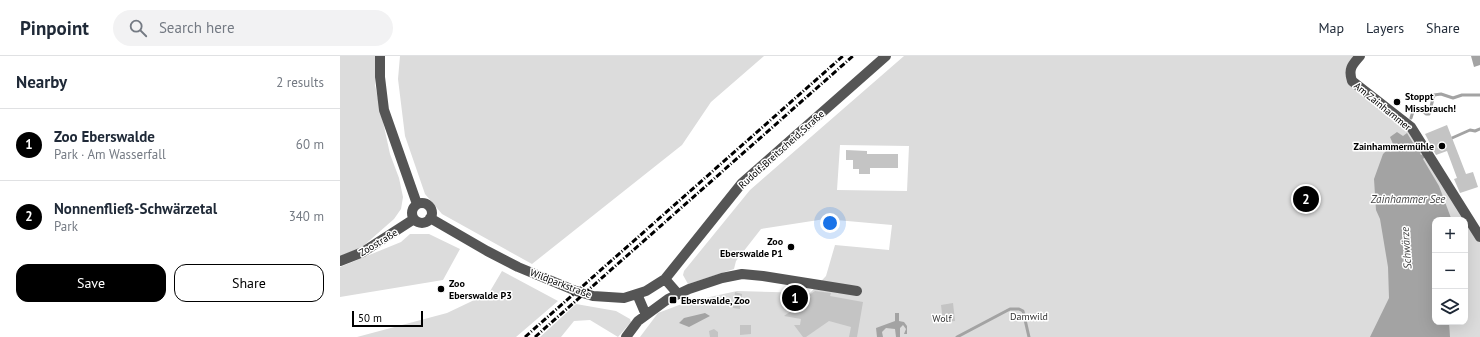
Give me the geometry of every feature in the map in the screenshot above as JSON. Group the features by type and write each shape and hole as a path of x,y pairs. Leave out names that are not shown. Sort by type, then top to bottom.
{"street":[{"path":"380,56 380,77 384,110 417,204"},
{"name":"Rudolf-Breitscheid-Straße","path":"687,252 742,183 886,56"},
{"name":"Am Zainhammer","path":"1360,56 1351,66 1349,72 1352,81 1411,126 1480,237"},
{"path":"423,203 430,207 430,218 420,222 414,219 412,211 417,204 423,203"},
{"name":"Wildparkstraße","path":"430,218 487,251 576,291 609,298 624,298 656,286 665,279 687,252"},
{"name":"Zoostraße","path":"340,260 363,252 414,219"},
{"path":"626,337 638,321 668,299 722,278 742,274 815,283 857,291"},
{"path":"665,279 678,294"},
{"path":"656,286 668,299"},
{"path":"638,294 646,315"}],"green space":[{"path":"340,56 375,56 375,85 390,154 399,178 403,197 401,209 394,219 361,248 340,256"},
{"path":"400,56 764,56 711,102 682,145 532,264 442,214 425,194 405,136 398,79"},
{"path":"904,56 1357,56 1346,73 1411,131 1465,217 1432,217 1432,325 1468,325 1468,221 1480,240 1480,337 640,337 658,313 687,302 737,291 810,293 826,276 835,245 889,250 892,225 825,219 761,229 736,261 734,269 688,284 683,275 684,271 750,190","holes":["840,145 909,146 907,191 837,190"]},
{"path":"410,234 429,234 460,249 443,280 340,297 340,267 401,242"},
{"path":"502,271 558,301 516,337 357,337 447,313 489,293"},
{"path":"576,304 616,311 630,319 631,322 618,337 590,320 574,321 561,337 540,337"}],"water":[{"path":"1471,56 1480,56 1480,65 1474,67"},
{"name":"Zainhammer See","path":"1397,132 1403,136 1407,133 1418,151 1422,152 1420,153 1425,157 1423,159 1439,186 1451,217 1432,217 1432,325 1449,325 1450,337 1370,337 1389,298 1388,267 1380,219 1376,210 1374,179 1383,154 1393,144 1390,137"},
{"path":"705,313 710,316 689,327 679,323 684,318"},
{"path":"895,313 899,313 899,321 904,322 907,326 907,334 904,334 906,329 903,325 900,328 900,337 896,337 895,329 886,328 882,332 883,337 877,337 876,328 895,321"}],"building":[{"name":"Zainhammermühle","path":"1447,125 1466,174 1473,172 1478,187 1460,193 1454,179 1457,178 1447,151 1436,155 1425,134"},
{"path":"846,150 867,151 867,154 898,154 898,168 870,168 870,174 859,174 859,169 853,169 853,160 846,160"},
{"path":"815,291 831,293 830,296 863,302 857,337 849,337 851,327 829,321 806,337 803,337 794,325 800,325 801,319 784,316 811,297 809,295"},
{"path":"735,292 742,294 740,309 733,308"},
{"path":"953,303 955,321 943,322 941,305"},
{"path":"740,325 751,325 751,334 740,335"},
{"path":"714,329 718,332 718,337 710,337 709,331"}],"waterway":[{"name":"Schwärze","path":"1411,118 1414,108 1420,108 1426,114 1429,114 1434,95 1441,94 1453,98 1462,95 1480,95"},
{"name":"Schwärze","path":"1452,138 1470,130 1475,131 1480,129"},
{"path":"957,337 1010,309 1019,309 1023,311 1029,337"}],"railway":[{"path":"525,337 843,56"},
{"path":"535,337 853,56"}],"place":[{"name":"Stoppt Missbrauch!","path":"1397,102"},
{"name":"Zainhammermühle","path":"1442,146"},
{"name":"Nonnenfließ-Schwärzetal","path":"1306,199"},
{"name":"Zoo Eberswalde P1","path":"791,247"},
{"name":"Zoo Eberswalde P3","path":"441,289"},
{"name":"Zoo Eberswalde","path":"795,298"},
{"name":"Eberswalde, Zoo","path":"673,300"}],"park label":[{"name":"Damwild","path":"1029,316"},
{"name":"Wolf","path":"942,318"}]}
